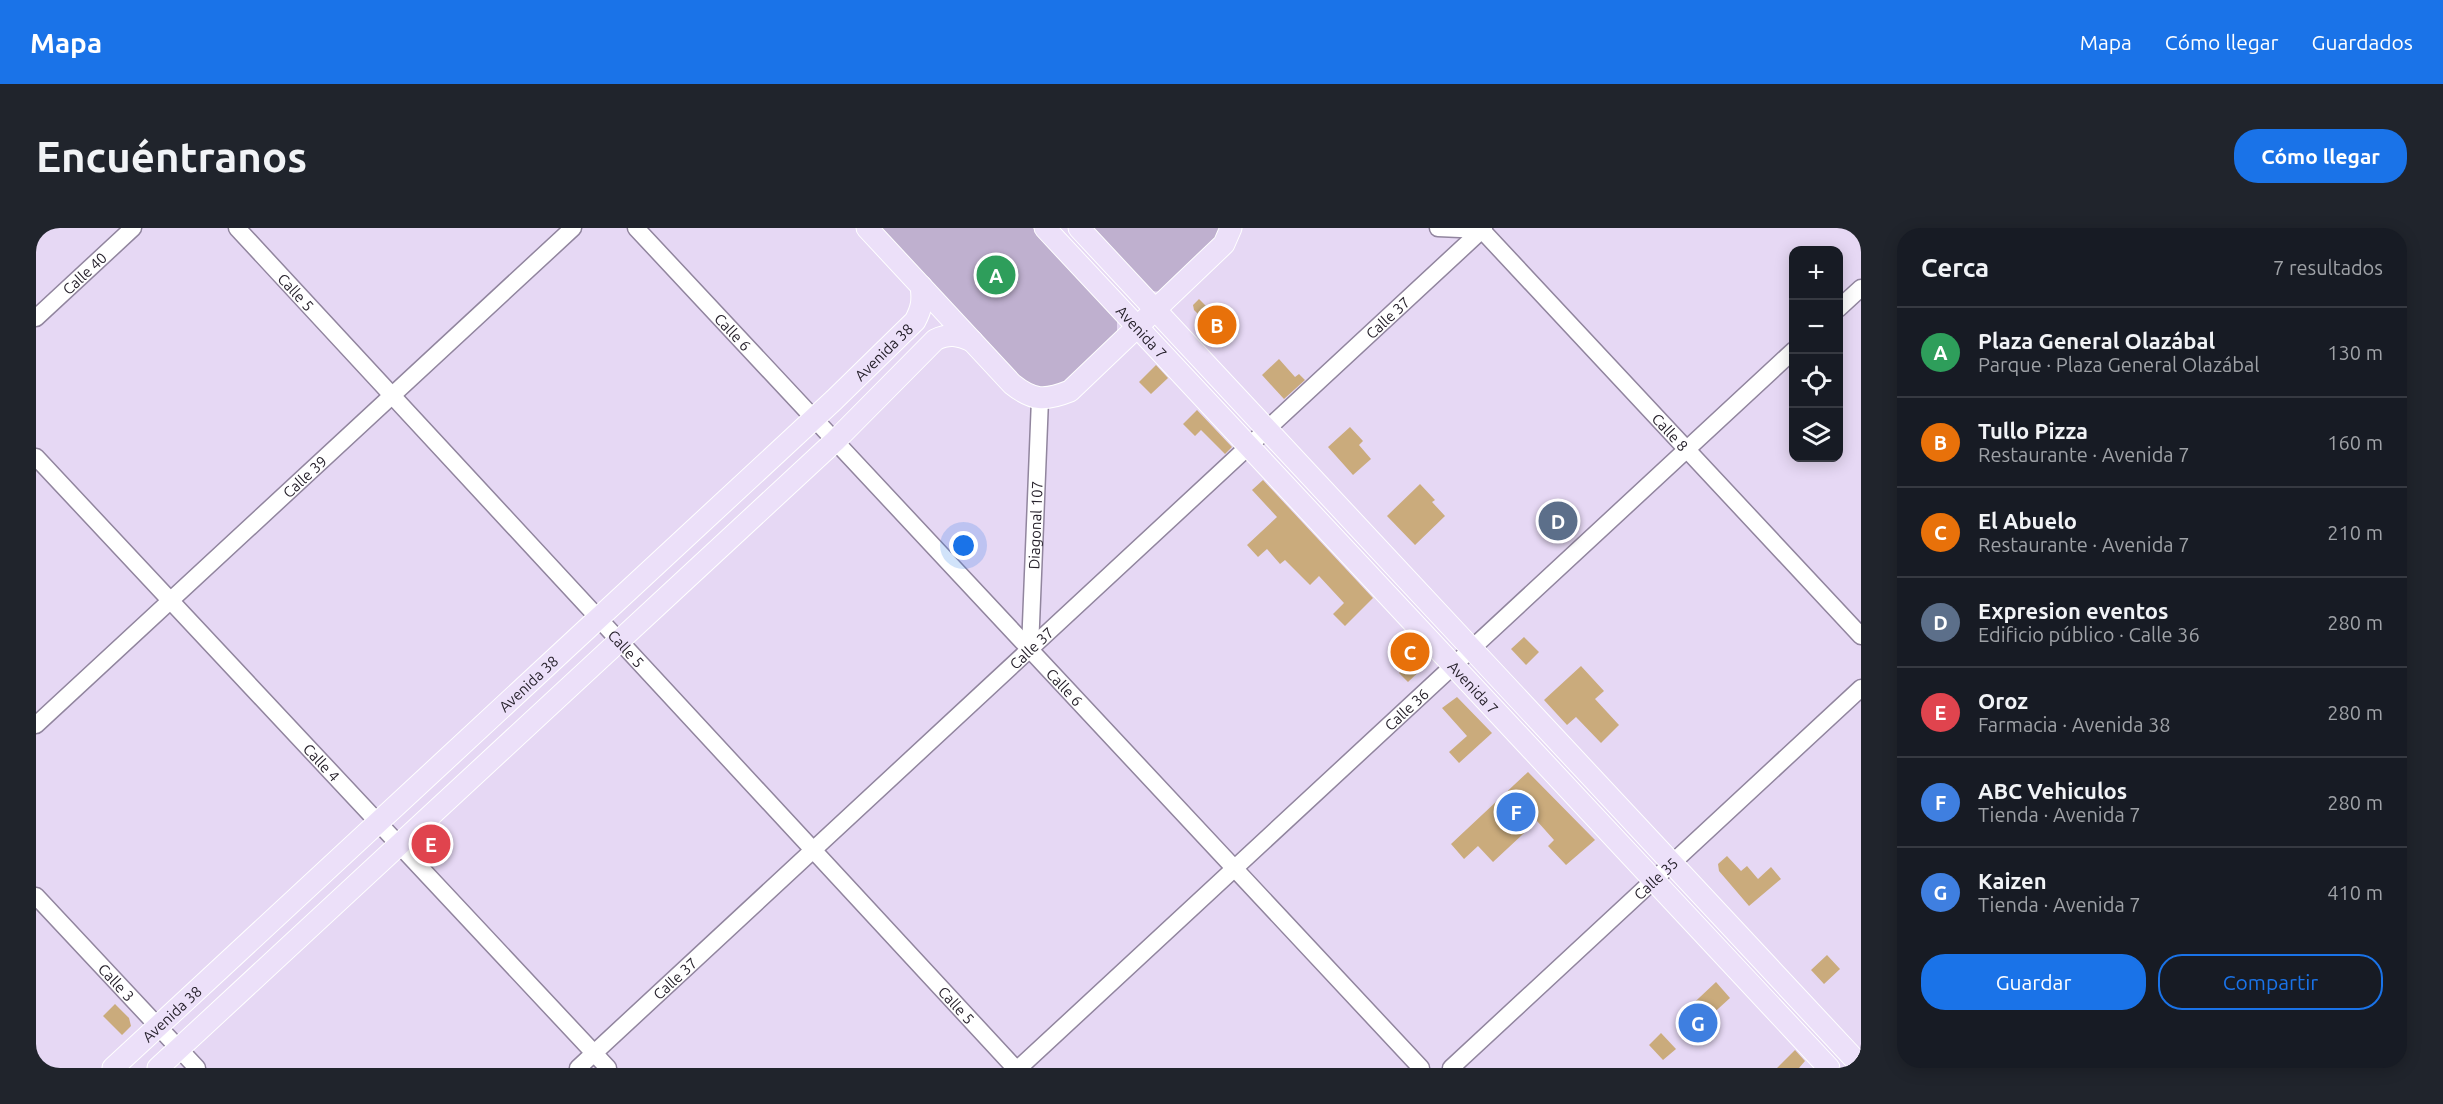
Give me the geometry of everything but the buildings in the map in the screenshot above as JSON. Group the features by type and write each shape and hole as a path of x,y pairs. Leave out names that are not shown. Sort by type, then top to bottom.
{"main road":[{"path":"867,228 1012,384 1024,394 1040,399 1070,391 1224,244 1231,228"},
{"name":"Avenida 7","path":"1045,228 1829,1068"},
{"name":"Avenida 7","path":"1078,228 1861,1066"},
{"name":"Avenida 38","path":"113,1068 814,419 915,321 921,310 923,298 921,286"},
{"name":"Avenida 38","path":"158,1068 835,441 935,340 946,335 958,335 972,341"}],"street":[{"name":"Calle 40","path":"36,318 134,228"},
{"name":"Calle 5","path":"237,228 1017,1068"},
{"name":"Calle 39","path":"36,725 573,228"},
{"name":"Calle 6","path":"636,228 1421,1068"},
{"path":"1438,228 1482,229"},
{"name":"Calle 37","path":"578,1068 1482,229"},
{"name":"Calle 8","path":"1482,229 1861,636"},
{"path":"1843,305 1861,288"},
{"name":"Calle 36","path":"1017,1068 1685,448 1790,354"},
{"name":"Diagonal 107","path":"1030,649 1040,399"},
{"name":"Calle 4","path":"36,457 608,1068"},
{"name":"Calle 35","path":"1451,1068 1861,688"},
{"name":"Calle 3","path":"36,896 197,1068"}],"shaded area":[{"path":"874,228 1033,228 1117,320 1117,339 1063,391 1024,390"},
{"path":"1089,228 1224,228 1168,292 1147,291"}],"place":[{"name":"Plaza General Olazábal","path":"996,275"},
{"name":"Tullo Pizza","path":"1217,325"},
{"name":"Expresion eventos","path":"1558,521"},
{"name":"El Abuelo","path":"1410,652"},
{"name":"ABC Vehiculos","path":"1516,812"},
{"name":"Oroz","path":"431,844"},
{"name":"Kaizen","path":"1698,1023"}]}
